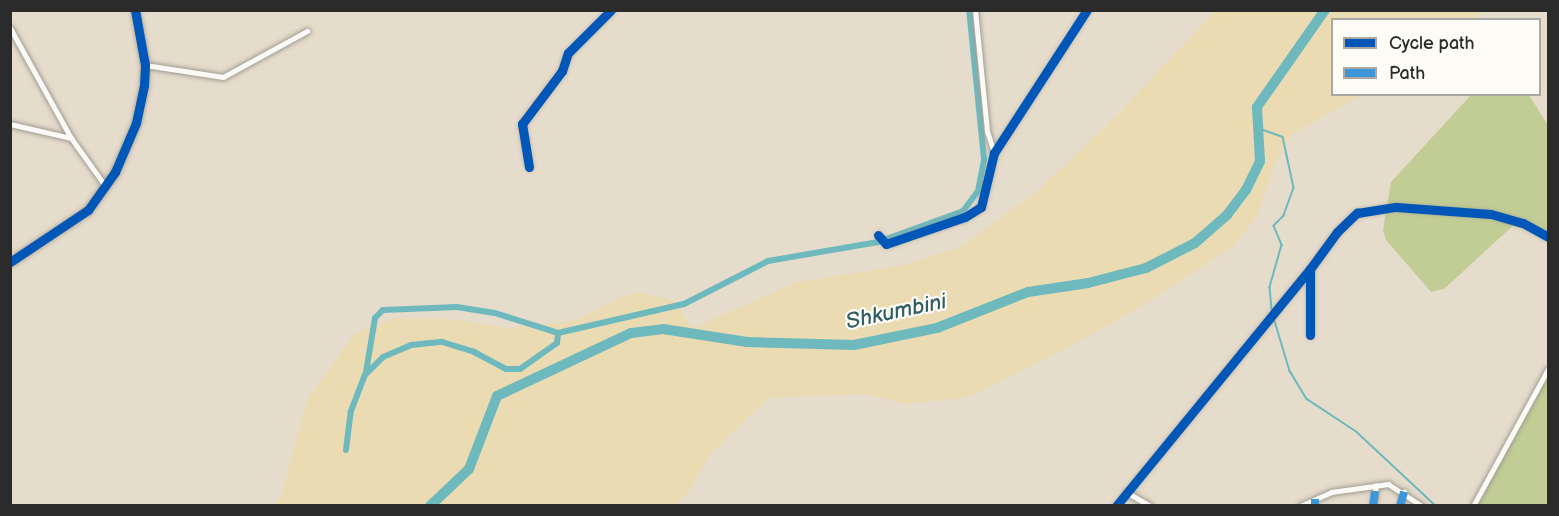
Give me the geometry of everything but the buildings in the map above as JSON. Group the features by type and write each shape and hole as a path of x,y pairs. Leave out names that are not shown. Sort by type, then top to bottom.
{"street":[{"path":"10,262 78,219 106,187 136,123 145,65 135,10"},
{"path":"529,167 522,124 562,71 568,53 611,10"},
{"path":"975,10 987,131 994,153"},
{"path":"882,238 978,210 985,199 994,153 1087,10"},
{"path":"10,28 71,138 106,187"},
{"path":"145,65 223,77 307,32"},
{"path":"10,124 71,138"},
{"path":"1116,506 1270,320 1346,221 1357,213 1385,207 1491,214 1523,223 1548,237"},
{"path":"1310,269 1310,334"},
{"path":"1473,506 1548,369"},
{"path":"1300,506 1376,485 1388,484 1404,492 1422,506"},
{"path":"1373,506 1376,485"},
{"path":"1126,492 1150,506"},
{"path":"1400,506 1404,492"}],"green space":[{"path":"1470,96 1530,96 1548,125 1548,236 1518,221 1444,289 1431,292 1386,240 1383,230 1391,182"},
{"path":"1548,370 1548,505 1475,506"}],"sand":[{"name":"Shkumbini","path":"1216,10 1482,11 1474,18 1331,18 1331,96 1360,96 1293,134 1279,154 1258,214 1234,246 1150,301 1071,346 969,397 906,404 866,394 768,398 709,456 687,495 676,505 274,505 281,496 307,400 355,333 395,318 449,319 510,328 555,323 579,319 630,293 642,293 673,301 693,328 797,282 904,265 961,247 1042,187 1120,112"}],"waterway":[{"path":"346,450 351,411 365,375 383,357 411,345 442,342 474,352 506,369 520,369 557,343 558,333 684,304 768,261 878,242 963,211 978,191 984,159 969,10"},
{"name":"Shkumbini","path":"430,506 469,469 497,396 631,333 663,329 747,342 854,345 937,328 1028,292 1088,283 1146,268 1195,243 1227,215 1246,190 1260,161 1257,107 1325,10"},
{"path":"1261,129 1283,137 1294,188 1284,216 1274,226 1282,245 1270,287 1272,310"},
{"path":"366,372 375,318 383,310 457,307 495,313 558,333"},
{"path":"1274,318 1290,371 1307,399 1357,432 1436,506"}],"marked path":[{"path":"1373,506 1376,485"},
{"path":"1400,506 1404,492"},
{"path":"1315,499 1315,506"}],"cycle path":[{"path":"10,262 88,210 115,172 136,123 144,85 145,65 135,10"},
{"path":"529,167 522,124 562,71 568,53 611,10"},
{"path":"878,235 886,244 965,217 981,207 994,153 1087,10"},
{"path":"1310,335 1310,269 1337,232 1357,213 1396,207 1491,214 1523,223 1548,237"},
{"path":"1116,506 1310,269"}]}
